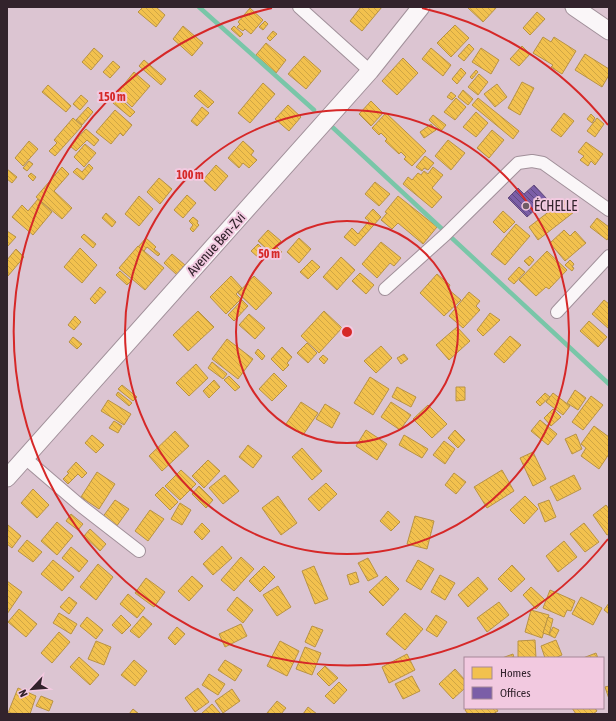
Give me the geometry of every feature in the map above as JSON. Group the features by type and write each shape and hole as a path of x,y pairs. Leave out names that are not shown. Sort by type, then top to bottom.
{"street":[{"path":"298,7 370,71"},
{"name":"Avenue Ben-Zvi","path":"7,478 370,71 421,7"},
{"path":"574,7 609,31"},
{"path":"385,289 446,235 518,163 532,161 543,163 609,210"},
{"path":"557,312 609,256"},
{"path":"25,458 81,506 139,551"}],"building: Homes":[{"path":"143,7 156,7 165,15 156,27 138,12"},
{"path":"361,7 382,7 362,31 350,21"},
{"path":"467,7 497,7 483,22"},
{"path":"250,8 263,20 251,34 245,29 243,31 237,27 240,24 238,22"},
{"path":"537,12 545,19 530,35 523,28"},
{"path":"265,21 268,24 263,30 259,27"},
{"path":"455,25 469,38 451,57 437,43"},
{"path":"183,26 203,43 192,56 173,39"},
{"path":"234,26 243,34 240,37 231,29"},
{"path":"273,31 277,34 270,41 267,38"},
{"path":"543,37 551,42 554,37 576,51 562,74 551,67 553,65 533,53"},
{"path":"266,43 286,60 276,73 256,55"},
{"path":"469,44 474,49 464,61 458,56"},
{"path":"522,46 530,54 519,66 510,59"},
{"path":"94,48 103,56 91,70 82,62"},
{"path":"431,48 451,65 443,76 422,59"},
{"path":"481,48 499,60 491,74 472,62"},
{"path":"585,54 609,69 609,75 602,87 575,70"},
{"path":"304,56 321,71 306,89 288,74"},
{"path":"403,58 418,73 397,95 382,81"},
{"path":"144,60 166,79 161,85 139,66"},
{"path":"113,61 120,67 110,78 103,72"},
{"path":"461,68 466,73 457,84 452,79"},
{"path":"476,70 478,72 472,79 470,77"},
{"path":"134,72 150,86 132,107 117,93"},
{"path":"479,74 488,82 478,95 468,87"},
{"path":"522,82 534,88 520,115 508,108"},
{"path":"263,83 275,94 250,123 238,113"},
{"path":"497,84 507,97 495,107 484,94"},
{"path":"48,85 71,106 66,112 42,92"},
{"path":"200,90 214,102 208,108 194,96"},
{"path":"463,90 473,99 468,105 458,97"},
{"path":"451,92 456,96 452,100 447,97"},
{"path":"81,95 88,101 80,110 73,104"},
{"path":"118,97 135,112 130,117 113,103"},
{"path":"456,98 466,107 455,120 444,112"},
{"path":"478,98 519,131 513,139 472,105"},
{"path":"371,101 383,113 371,126 359,114"},
{"path":"288,105 301,117 289,131 275,119"},
{"path":"88,107 93,112 82,125 76,120"},
{"path":"202,107 209,113 197,126 191,121"},
{"path":"115,110 132,125 123,136 120,133 111,144 96,132"},
{"path":"476,112 488,123 476,137 463,127"},
{"path":"386,113 426,151 412,166 404,159 406,157 401,152 399,154 385,141 387,139 381,133 379,135 372,128"},
{"path":"564,113 574,121 561,137 551,130"},
{"path":"591,114 595,118 592,123 587,119"},
{"path":"433,115 446,125 441,131 429,120"},
{"path":"73,118 82,126 55,156 49,151 57,143 54,140"},
{"path":"597,118 604,124 595,137 587,131"},
{"path":"431,124 436,130 424,138 420,132"},
{"path":"86,129 99,140 94,146 87,140 76,151 70,146"},
{"path":"492,130 504,140 489,158 477,148"},
{"path":"448,140 465,153 451,170 435,156"},
{"path":"29,141 38,149 23,166 15,158"},
{"path":"243,141 254,151 251,155 257,160 249,168 243,163 239,168 228,158"},
{"path":"586,142 603,154 595,165 591,161 588,166 580,160 584,156 578,152"},
{"path":"85,144 96,153 84,167 74,157"},
{"path":"425,156 434,163 428,170 424,168 422,171 416,167"},
{"path":"29,161 33,164 27,171 23,168"},
{"path":"89,164 93,168 83,180 73,172 77,168 82,172"},
{"path":"216,165 228,176 215,191 203,180"},
{"path":"62,167 69,174 54,191 72,208 62,219 36,197"},
{"path":"433,167 443,175 432,188 442,197 432,208 403,184 408,177 412,180 418,173 421,175 424,171 428,174"},
{"path":"7,169 17,177 12,183 7,179"},
{"path":"31,173 36,177 33,181 28,176"},
{"path":"159,178 172,189 160,204 147,192"},
{"path":"375,182 390,194 379,206 365,194"},
{"path":"187,195 196,203 183,218 174,210"},
{"path":"139,196 153,209 139,226 125,214"},
{"path":"398,196 437,227 423,244 398,223 392,229 381,220 387,213 385,212"},
{"path":"38,199 52,212 33,235 12,217 22,205 28,211"},
{"path":"564,200 574,212 538,240 529,227"},
{"path":"373,209 381,217 355,246 344,237 352,228 358,234 369,221 365,218"},
{"path":"503,211 515,222 504,233 493,222"},
{"path":"106,213 116,222 112,227 102,218"},
{"path":"193,217 198,221 197,223 199,225 193,232 190,229 193,225 189,221"},
{"path":"597,218 609,227 609,237 607,240 590,227"},
{"path":"516,224 530,236 505,265 491,254"},
{"path":"268,230 281,241 276,246 282,252 276,257 258,241"},
{"path":"564,230 570,236 575,231 586,243 565,261 550,243"},
{"path":"7,231 16,237 7,247"},
{"path":"84,234 96,244 93,248 81,237"},
{"path":"146,238 156,247 154,249 160,254 158,256 147,247 144,251 138,247"},
{"path":"299,238 311,249 299,263 287,252"},
{"path":"381,242 401,258 394,266 390,263 377,278 362,264"},
{"path":"258,244 266,252 260,259 251,251"},
{"path":"138,246 164,268 145,290 119,268"},
{"path":"80,248 97,265 82,283 64,267"},
{"path":"16,249 24,257 8,276 7,260"},
{"path":"547,251 567,270 549,289 546,287 536,296 519,280"},
{"path":"172,254 185,265 177,275 164,263"},
{"path":"530,256 534,260 529,266 524,261"},
{"path":"341,257 355,270 337,290 323,277"},
{"path":"312,260 320,267 308,279 300,272"},
{"path":"570,260 574,264 572,271 565,265"},
{"path":"519,267 525,272 514,284 508,279"},
{"path":"120,271 131,281 127,285 116,275"},
{"path":"360,273 374,285 366,294 352,281"},
{"path":"437,274 450,285 448,289 461,300 444,316 420,293"},
{"path":"231,276 242,288 236,294 241,299 226,314 210,297"},
{"path":"254,276 272,293 256,310 238,293"},
{"path":"100,287 106,292 95,304 90,299"},
{"path":"469,292 480,301 476,306 480,310 463,328 449,316"},
{"path":"242,300 248,306 234,321 228,315"},
{"path":"604,300 609,304 609,329 592,314"},
{"path":"198,311 214,327 188,351 173,335"},
{"path":"324,311 342,328 319,353 301,336"},
{"path":"490,313 500,320 483,336 477,330"},
{"path":"249,314 265,328 255,339 239,325"},
{"path":"75,316 81,322 74,330 68,325"},
{"path":"589,321 607,337 598,347 580,331"},
{"path":"457,327 470,341 449,360 436,345"},
{"path":"510,336 521,345 504,363 494,354"},
{"path":"73,337 82,344 77,349 69,342"},
{"path":"227,339 253,359 238,379 212,359"},
{"path":"307,343 317,353 308,363 297,353"},
{"path":"381,346 392,358 376,373 364,361"},
{"path":"282,347 292,357 287,363 289,365 283,371 271,359"},
{"path":"258,349 265,356 262,360 255,353"},
{"path":"404,354 408,359 401,364 397,358"},
{"path":"323,355 328,359 324,364 319,359"},
{"path":"212,362 227,374 223,379 208,368"},
{"path":"196,364 208,378 189,396 176,383"},
{"path":"274,373 287,386 272,401 259,389"},
{"path":"229,376 240,387 235,391 224,380"},
{"path":"370,377 389,389 373,415 354,403"},
{"path":"214,380 220,387 209,398 203,391"},
{"path":"122,385 137,397 133,401 118,389"},
{"path":"397,387 416,397 411,407 392,397"},
{"path":"456,387 465,387 465,400 456,401"},
{"path":"575,390 586,398 578,410 567,403"},
{"path":"118,392 132,403 129,406 116,395"},
{"path":"545,393 550,397 540,406 536,402"},
{"path":"553,393 570,406 563,415 546,402"},
{"path":"591,396 603,405 583,430 572,422"},
{"path":"108,400 131,414 124,425 101,411"},
{"path":"301,402 318,413 303,435 286,424"},
{"path":"391,402 411,415 400,430 381,417"},
{"path":"325,404 340,413 332,428 316,419"},
{"path":"428,405 447,424 432,438 413,419"},
{"path":"553,409 561,417 551,426 544,418"},
{"path":"540,420 557,434 548,445 531,431"},
{"path":"114,421 122,426 118,433 109,428"},
{"path":"594,426 609,437 609,454 599,469 581,456 586,448 581,444"},
{"path":"366,430 387,444 377,460 356,446"},
{"path":"455,430 465,440 458,448 448,438"},
{"path":"175,431 189,446 162,471 149,456"},
{"path":"576,434 582,449 572,454 565,439"},
{"path":"92,435 104,445 96,453 85,443"},
{"path":"404,435 428,449 422,458 399,445"},
{"path":"444,441 455,449 445,464 433,455"},
{"path":"248,445 262,456 253,468 239,457"},
{"path":"302,448 322,471 312,480 292,457"},
{"path":"533,452 546,479 533,486 520,458"},
{"path":"208,460 220,471 204,488 192,476"},
{"path":"76,462 87,473 82,478 78,474 68,484 63,479"},
{"path":"181,470 196,484 180,500 165,486"},
{"path":"502,470 514,491 487,508 474,487"},
{"path":"97,472 115,484 99,509 81,497"},
{"path":"454,473 466,482 456,494 445,485"},
{"path":"225,475 239,491 223,504 209,488"},
{"path":"574,475 581,489 557,501 550,487"},
{"path":"326,483 337,494 319,511 308,499"},
{"path":"199,486 213,500 206,508 192,494"},
{"path":"163,487 178,502 170,510 155,495"},
{"path":"33,489 49,505 37,518 21,503"},
{"path":"278,496 297,523 281,535 262,508"},
{"path":"525,496 538,509 524,524 510,510"},
{"path":"115,500 129,509 116,527 102,518"},
{"path":"549,500 556,517 545,522 538,504"},
{"path":"180,503 191,510 182,525 171,519"},
{"path":"606,505 609,509 609,534 607,535 593,515"},
{"path":"150,510 164,519 148,541 135,531"},
{"path":"388,511 400,522 391,531 380,521"},
{"path":"71,514 83,524 78,530 66,521"},
{"path":"415,516 434,521 427,549 407,544"},
{"path":"57,522 73,536 57,555 41,541"},
{"path":"202,523 210,531 202,540 194,532"},
{"path":"584,523 599,542 585,552 570,534"},
{"path":"8,525 21,536 12,548 7,544"},
{"path":"90,529 106,544 100,551 84,536"},
{"path":"27,540 42,552 33,562 18,551"},
{"path":"564,541 577,557 558,572 546,556"},
{"path":"222,546 232,558 213,575 203,564"},
{"path":"71,547 88,561 79,572 62,558"},
{"path":"241,557 254,569 234,591 221,580"},
{"path":"368,558 378,576 368,581 358,563"},
{"path":"53,560 74,577 62,591 41,574"},
{"path":"418,560 434,569 421,590 406,581"},
{"path":"98,564 113,577 96,600 80,587"},
{"path":"512,565 525,579 511,592 498,579"},
{"path":"264,566 275,577 260,592 249,581"},
{"path":"314,566 328,599 315,604 302,571"},
{"path":"356,572 359,582 350,585 347,575"},
{"path":"440,575 455,583 445,600 431,592"},
{"path":"192,576 203,586 189,601 178,591"},
{"path":"386,576 399,589 383,606 369,592"},
{"path":"478,577 488,589 468,607 458,595"},
{"path":"146,578 165,592 154,607 135,593"},
{"path":"7,581 22,592 7,614"},
{"path":"278,586 291,607 277,616 263,595"},
{"path":"531,587 545,600 536,609 523,595"},
{"path":"550,590 575,601 571,611 567,610 564,617 543,608"},
{"path":"128,594 145,608 137,618 120,604"},
{"path":"69,597 77,603 69,614 60,607"},
{"path":"237,597 253,610 243,623 227,610"},
{"path":"581,597 602,608 593,625 572,614"},
{"path":"499,602 509,615 487,632 477,618"},
{"path":"609,603 609,614 604,610"},
{"path":"19,609 37,624 26,637 8,622"},
{"path":"531,610 549,615 542,638 525,632"},
{"path":"59,613 77,624 71,634 53,623"},
{"path":"405,613 423,629 405,650 386,634"},
{"path":"121,615 131,625 122,634 112,625"},
{"path":"436,615 447,622 437,637 426,630"},
{"path":"143,616 152,624 139,638 130,631"},
{"path":"87,617 103,630 96,639 80,626"},
{"path":"548,617 553,619 549,635 543,633"},
{"path":"241,624 247,636 225,647 219,634"},
{"path":"312,626 323,630 315,647 305,642"},
{"path":"177,627 185,634 175,645 168,638"},
{"path":"553,627 559,630 555,638 549,635"},
{"path":"59,632 70,642 52,663 41,653"},
{"path":"535,640 536,657 518,657 518,641"},
{"path":"556,640 562,655 557,657 545,657 541,646"},
{"path":"96,641 111,647 104,665 88,659"},
{"path":"280,641 299,651 287,676 267,666"},
{"path":"305,647 321,653 312,675 296,669"},
{"path":"596,653 598,657 586,657"},
{"path":"407,654 415,670 389,683 382,667"},
{"path":"513,654 514,657 505,657"},
{"path":"79,657 99,675 90,685 70,667"},
{"path":"134,660 147,671 135,686 121,675"},
{"path":"225,660 242,670 235,681 218,670"},
{"path":"325,666 338,678 329,686 317,674"},
{"path":"455,669 464,679 464,689 453,699 439,684"},
{"path":"209,674 225,684 218,695 202,685"},
{"path":"412,676 420,691 403,699 395,684"},
{"path":"339,682 347,690 334,704 325,696"},
{"path":"609,686 609,699 605,687"},
{"path":"18,688 36,696 30,714 8,713"},
{"path":"198,688 209,702 195,712 185,698"},
{"path":"232,689 240,701 223,713 215,701"},
{"path":"41,696 53,701 49,711 36,706"},
{"path":"277,701 286,708 281,714 268,714 267,713"},
{"path":"212,704 221,714 201,714"},
{"path":"308,707 317,714 303,714"},
{"path":"133,709 139,714 129,714"},
{"path":"497,709 498,711 493,714 468,714 465,710"},
{"path":"573,709 596,709 597,711 593,714 576,714"}],"building: Offices":[{"path":"534,185 547,199 527,217 508,198 518,188 524,194"}],"waterway":[{"path":"199,7 314,110"},
{"path":"329,124 609,384"}],"place":[{"name":"ÉCHELLE","path":"526,206"}]}
